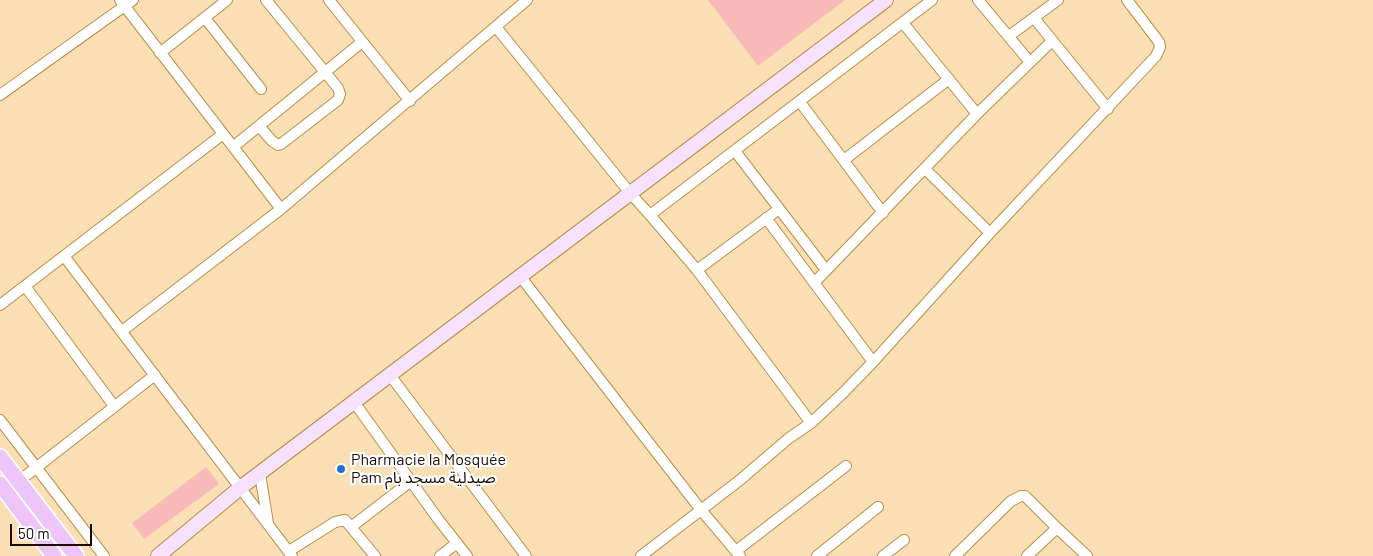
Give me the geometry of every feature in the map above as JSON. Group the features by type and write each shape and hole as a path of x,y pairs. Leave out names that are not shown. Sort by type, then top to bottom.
{"main road":[{"path":"158,556 240,488 886,0"},
{"path":"0,456 76,556"},
{"path":"0,484 54,556"}],"street":[{"path":"160,52 227,0"},
{"path":"259,126 272,141 278,145 281,144 338,100 340,92 266,0"},
{"path":"329,0 410,100"},
{"path":"122,331 280,209 527,0"},
{"path":"650,214 932,0"},
{"path":"978,0 1029,61"},
{"path":"1009,36 1058,0"},
{"path":"641,556 740,480 789,438 811,423 873,362 990,233 1156,56 1160,47 1155,36 1127,0"},
{"path":"0,95 126,2 160,52 280,209"},
{"path":"205,18 261,89"},
{"path":"1034,18 1108,109"},
{"path":"904,23 977,114"},
{"path":"496,27 630,193 697,270 811,423"},
{"path":"814,283 1029,61 1052,41"},
{"path":"233,147 362,42"},
{"path":"844,160 949,79"},
{"path":"800,102 883,213"},
{"path":"0,305 223,134"},
{"path":"735,151 826,270"},
{"path":"925,169 990,233"},
{"path":"697,270 779,209"},
{"path":"766,218 873,362"},
{"path":"64,256 291,554 335,522 345,520 375,556"},
{"path":"520,276 701,510 738,553 846,466"},
{"path":"25,286 114,406"},
{"path":"18,481 155,375"},
{"path":"390,375 526,556"},
{"path":"354,402 467,556"},
{"path":"0,420 104,556"},
{"path":"260,474 268,524"},
{"path":"351,527 411,482"},
{"path":"955,556 1011,501 1021,496 1025,496 1087,556"},
{"path":"818,556 878,507"},
{"path":"1028,556 1057,528"},
{"path":"883,556 904,540"},
{"path":"440,556 457,543"}],"shaded area":[{"path":"708,0 845,0 758,66"},
{"path":"206,467 219,484 144,539 132,523"}],"place":[{"name":"Pharmacie la Mosquée Pam صيدلية مسجد بام","path":"341,469"}]}
